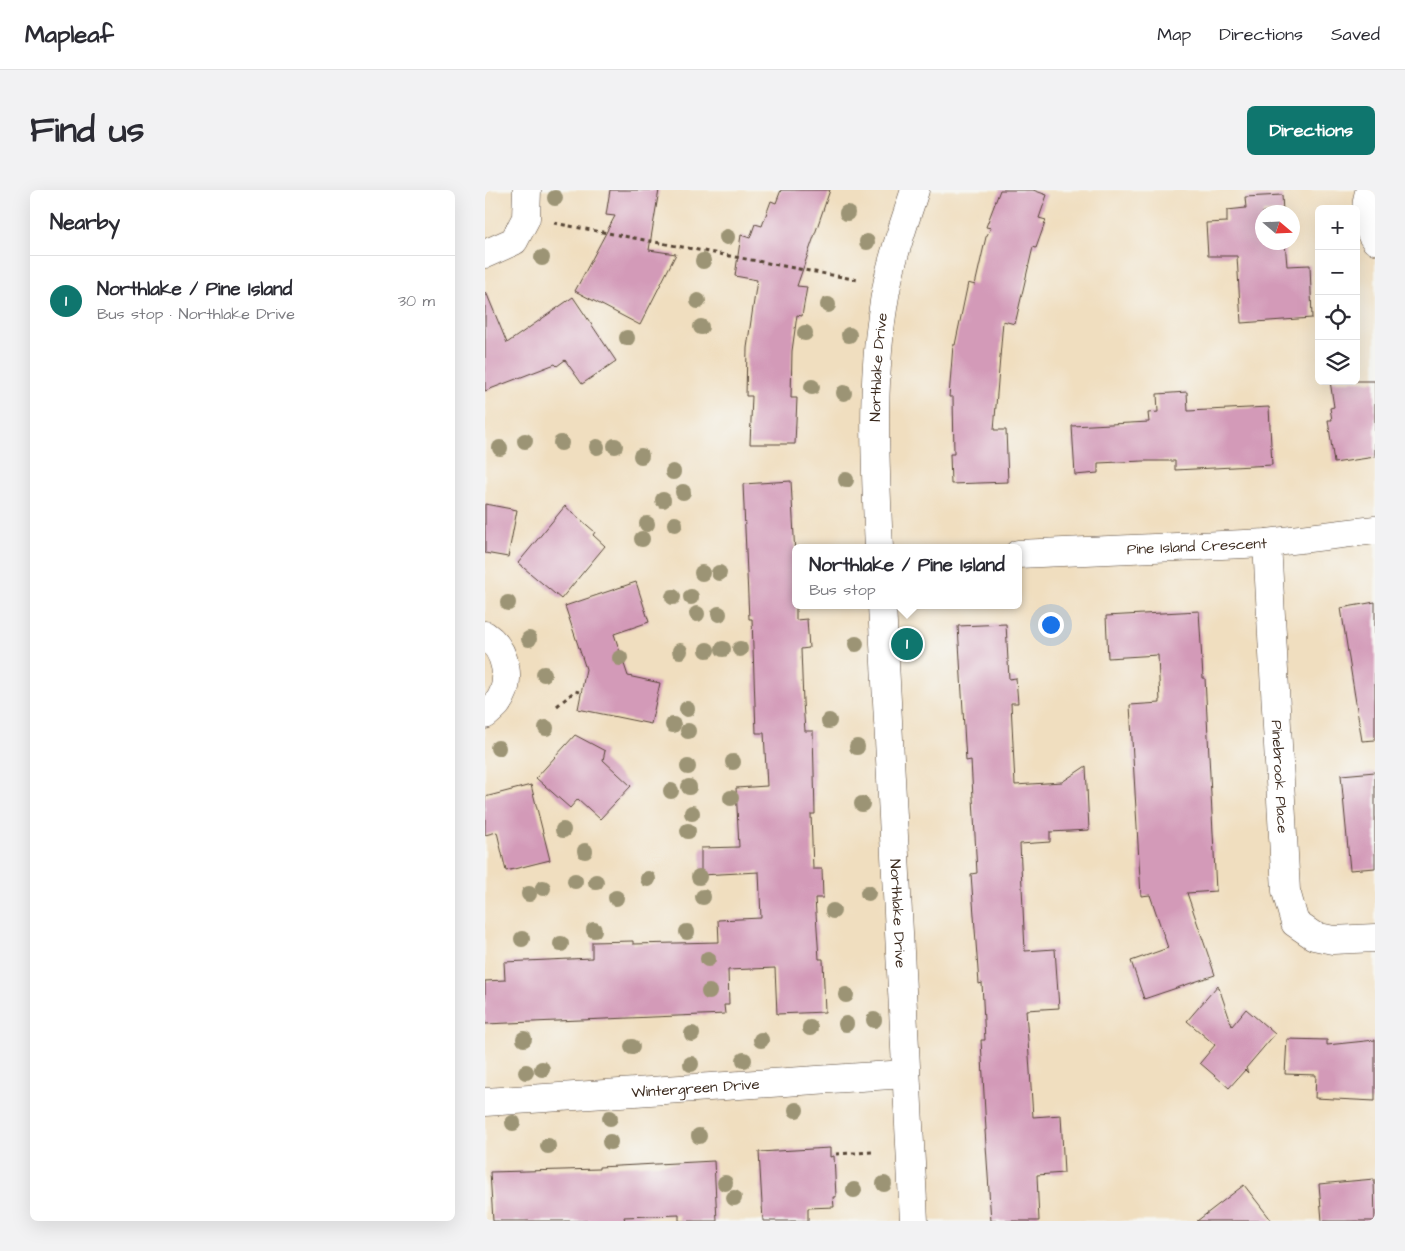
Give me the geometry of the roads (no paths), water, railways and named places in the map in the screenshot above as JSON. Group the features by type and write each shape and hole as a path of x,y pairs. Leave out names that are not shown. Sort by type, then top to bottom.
{"street":[{"path":"485,254 514,241 527,218 527,190"},
{"name":"Northlake Drive","path":"879,544 874,436 878,345 887,286 904,221 915,190"},
{"path":"1371,190 1365,211 1372,236 1375,240"},
{"name":"Pine Island Crescent","path":"1022,554 1267,544 1375,530"},
{"name":"Pinebrook Place","path":"1267,544 1286,891 1295,923 1313,936 1333,940 1375,938"},
{"name":"Northlake Drive","path":"882,609 914,1221"},
{"path":"485,635 499,648 507,673 503,693 496,705 485,715"},
{"name":"Wintergreen Drive","path":"485,1102 906,1074"}],"place":[{"name":"Northlake / Pine Island","path":"907,644"}]}
